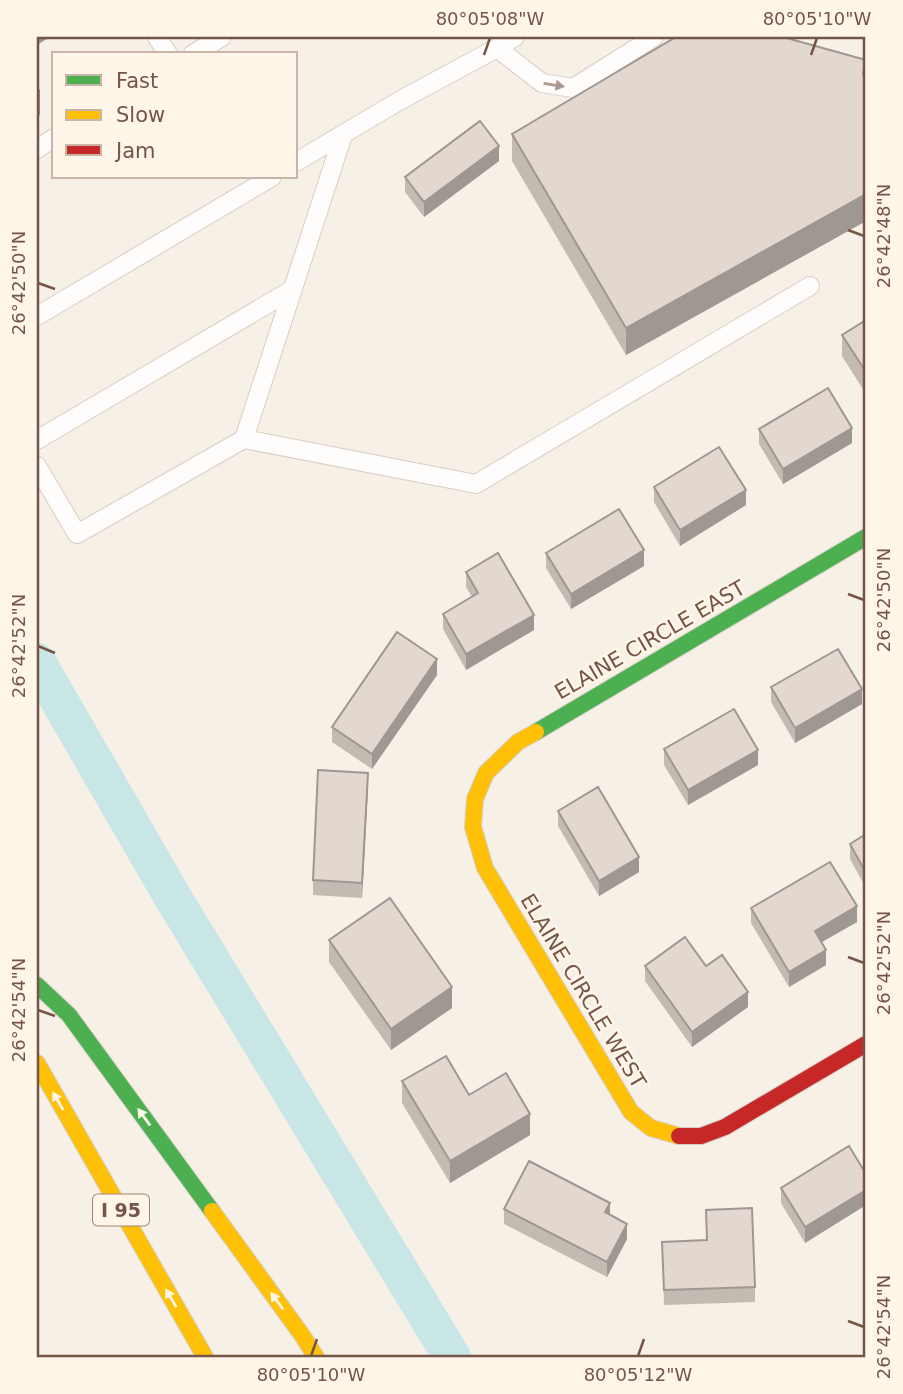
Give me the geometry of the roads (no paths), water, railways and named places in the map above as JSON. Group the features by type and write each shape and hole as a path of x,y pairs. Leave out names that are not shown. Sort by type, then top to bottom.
{"main road":[{"name":"ELAINE CIRCLE EAST","path":"475,799 486,773 518,742 866,537"},
{"name":"ELAINE CIRCLE WEST","path":"475,799 473,827 485,868 631,1112 651,1128 676,1136 701,1136 725,1127 866,1044"},
{"path":"37,985 69,1015 316,1357"},
{"name":"I 95","path":"37,1063 205,1357"}],"lane":[{"path":"196,52 222,37"},
{"path":"298,161 515,37"},
{"path":"498,48 542,83 573,88 654,37"},
{"path":"244,439 343,135"},
{"path":"37,149 52,139"},
{"path":"37,316 270,178"},
{"path":"37,466 76,534 244,439 476,484 810,286"},
{"path":"37,440 293,289"}],"waterway":[{"path":"37,662 172,896 452,1357"}]}
